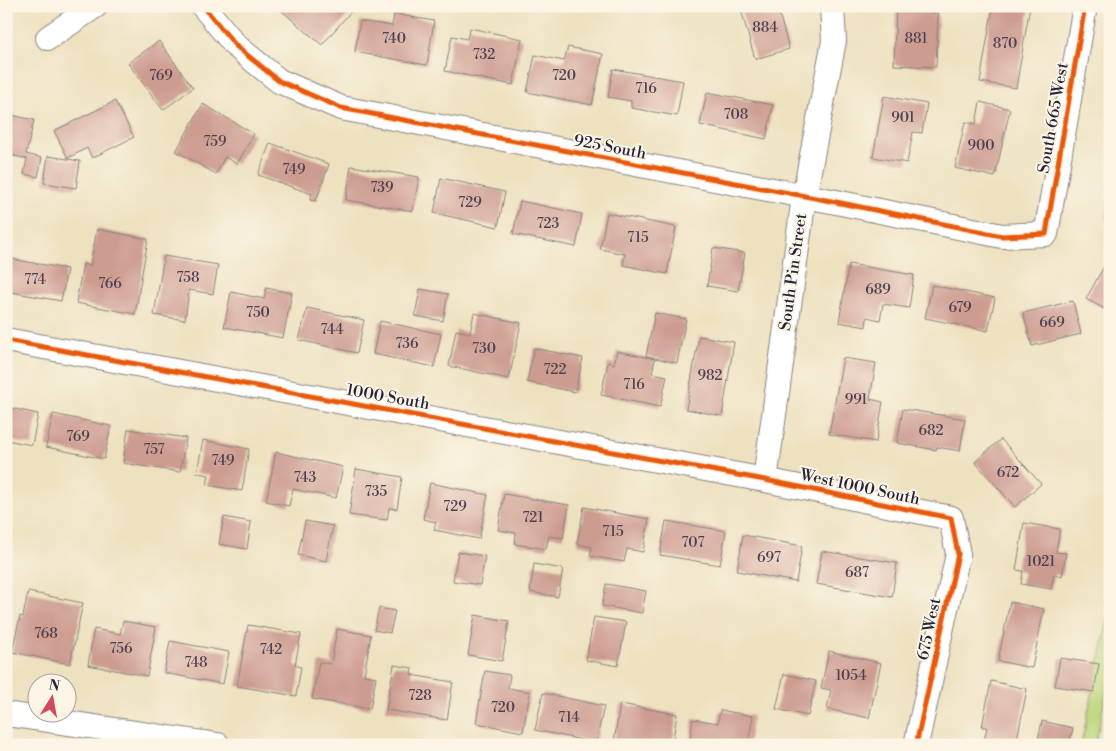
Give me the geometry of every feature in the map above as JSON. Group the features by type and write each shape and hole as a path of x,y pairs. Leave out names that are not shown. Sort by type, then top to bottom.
{"street":[{"path":"48,38 95,6"},
{"name":"925 South","path":"203,6 236,46 279,81 341,108 804,196 1002,236 1046,234"},
{"name":"South Pin Street","path":"765,480 804,196 834,41 832,6"},
{"name":"South 665 West","path":"1046,234 1085,6"},
{"name":"1000 South","path":"6,340 765,480"},
{"name":"West 1000 South","path":"765,480 951,518"},
{"name":"675 West","path":"916,745 958,554 951,518"},
{"path":"6,714 218,745"}],"green space":[{"path":"1110,610 1110,675 1095,745 1081,745"}],"building":[{"path":"276,6 350,6 353,9 322,45"},
{"path":"740,6 777,6 789,49 755,59"},
{"path":"896,6 931,6 931,13 938,13 936,67 894,65"},
{"path":"993,6 1030,6 1016,88 980,82"},
{"path":"394,14 434,21 427,65 355,52 360,21 392,26"},
{"path":"470,28 522,39 513,85 445,71 452,36 467,39"},
{"path":"159,41 193,88 163,110 128,63"},
{"path":"568,47 603,54 592,105 527,92 535,55 564,61"},
{"path":"613,69 683,81 677,116 631,108 631,101 608,97"},
{"path":"707,92 773,105 766,139 700,125"},
{"path":"884,96 927,104 922,133 913,132 907,163 873,157"},
{"path":"115,101 134,137 92,158 87,148 68,158 54,131"},
{"path":"980,102 1010,109 995,177 955,168 965,122 976,124"},
{"path":"203,104 254,134 237,164 225,157 216,174 176,151"},
{"path":"6,114 34,120 26,154 42,158 38,177 24,174 27,159 6,154"},
{"path":"270,143 329,164 316,201 310,200 312,194 258,175"},
{"path":"48,156 80,161 76,188 44,183"},
{"path":"351,166 419,177 413,211 346,200"},
{"path":"441,178 505,192 498,227 434,213"},
{"path":"1110,196 1110,221 1105,220"},
{"path":"520,201 582,214 576,247 513,234"},
{"path":"607,213 676,227 667,274 623,265 625,254 600,249"},
{"path":"97,229 148,239 135,314 76,303 83,264 90,266"},
{"path":"713,248 745,253 738,291 707,286"},
{"path":"164,256 218,265 213,294 189,290 185,320 154,315"},
{"path":"6,258 67,269 61,301 6,291"},
{"path":"1108,259 1110,260 1110,312 1086,299"},
{"path":"849,264 914,275 909,308 883,304 880,320 867,317 866,327 839,322"},
{"path":"932,285 995,298 988,331 925,318"},
{"path":"266,288 292,293 283,338 224,327 231,292 264,299"},
{"path":"420,289 448,294 443,321 415,316"},
{"path":"1073,301 1081,334 1032,346 1023,313"},
{"path":"307,308 364,320 357,353 299,340"},
{"path":"474,313 521,323 509,379 449,366 456,330 470,333"},
{"path":"655,313 686,319 677,363 646,356"},
{"path":"380,321 441,334 434,367 373,354"},
{"path":"699,336 734,342 722,416 686,409"},
{"path":"534,348 583,358 575,392 527,382"},
{"path":"617,351 655,359 652,373 667,376 660,407 601,395 608,362 614,364"},
{"path":"843,358 876,363 870,399 883,402 876,442 829,434"},
{"path":"6,407 38,414 32,445 6,440"},
{"path":"903,409 965,419 960,451 937,447 936,450 897,443"},
{"path":"53,414 111,426 104,459 46,447"},
{"path":"128,429 186,438 180,472 123,463"},
{"path":"1001,439 1041,484 1015,507 975,462"},
{"path":"203,440 249,449 242,491 207,485 209,475 197,473"},
{"path":"276,452 343,467 336,498 293,489 289,506 266,501"},
{"path":"356,469 402,477 397,509 389,508 387,520 349,515"},
{"path":"430,483 488,495 479,539 434,530 436,522 423,519"},
{"path":"504,494 569,505 563,538 549,536 546,549 515,544 516,533 498,530"},
{"path":"584,507 649,519 643,552 627,549 624,562 590,556 592,547 577,544"},
{"path":"224,517 251,522 247,549 219,544"},
{"path":"305,521 333,526 326,561 298,555"},
{"path":"666,521 726,531 720,565 660,555"},
{"path":"1024,523 1060,529 1056,552 1066,553 1062,576 1054,574 1051,589 1021,584 1023,571 1016,570"},
{"path":"743,535 802,546 796,582 737,571"},
{"path":"822,551 897,563 892,597 816,584"},
{"path":"458,552 485,556 480,585 453,581"},
{"path":"534,564 563,569 558,597 530,592"},
{"path":"606,584 646,591 642,613 602,606"},
{"path":"28,592 83,603 70,664 12,652 20,616 23,617"},
{"path":"1010,602 1044,609 1032,668 998,661"},
{"path":"379,608 395,611 390,633 374,630"},
{"path":"475,615 509,621 502,661 468,655"},
{"path":"594,617 626,622 618,666 586,660"},
{"path":"123,621 156,627 147,676 88,665 94,629 120,634"},
{"path":"248,625 301,634 295,665 301,667 296,696 237,686"},
{"path":"337,629 371,635 364,675 376,677 370,709 312,699 319,662 331,664"},
{"path":"170,641 229,652 223,684 164,673"},
{"path":"829,651 881,663 869,718 827,709 831,690 821,688"},
{"path":"1060,658 1099,664 1094,692 1055,686"},
{"path":"394,665 412,668 411,675 453,682 447,720 386,710"},
{"path":"485,671 510,675 508,688 530,692 523,732 476,723"},
{"path":"784,674 816,681 808,716 776,709"},
{"path":"991,681 1027,689 1016,745 984,741 987,727 982,727"},
{"path":"543,693 604,706 596,743 535,730"},
{"path":"620,704 677,714 672,745 628,745 614,742"},
{"path":"720,710 753,716 748,745 689,745 693,719 718,723"},
{"path":"1042,721 1073,728 1069,745 1037,745"}],"cycle path":[{"path":"203,6 236,46 279,81 341,108 831,201 1002,236 1046,234 1085,6"},
{"path":"6,340 765,480 951,518 958,554 916,745"}]}
